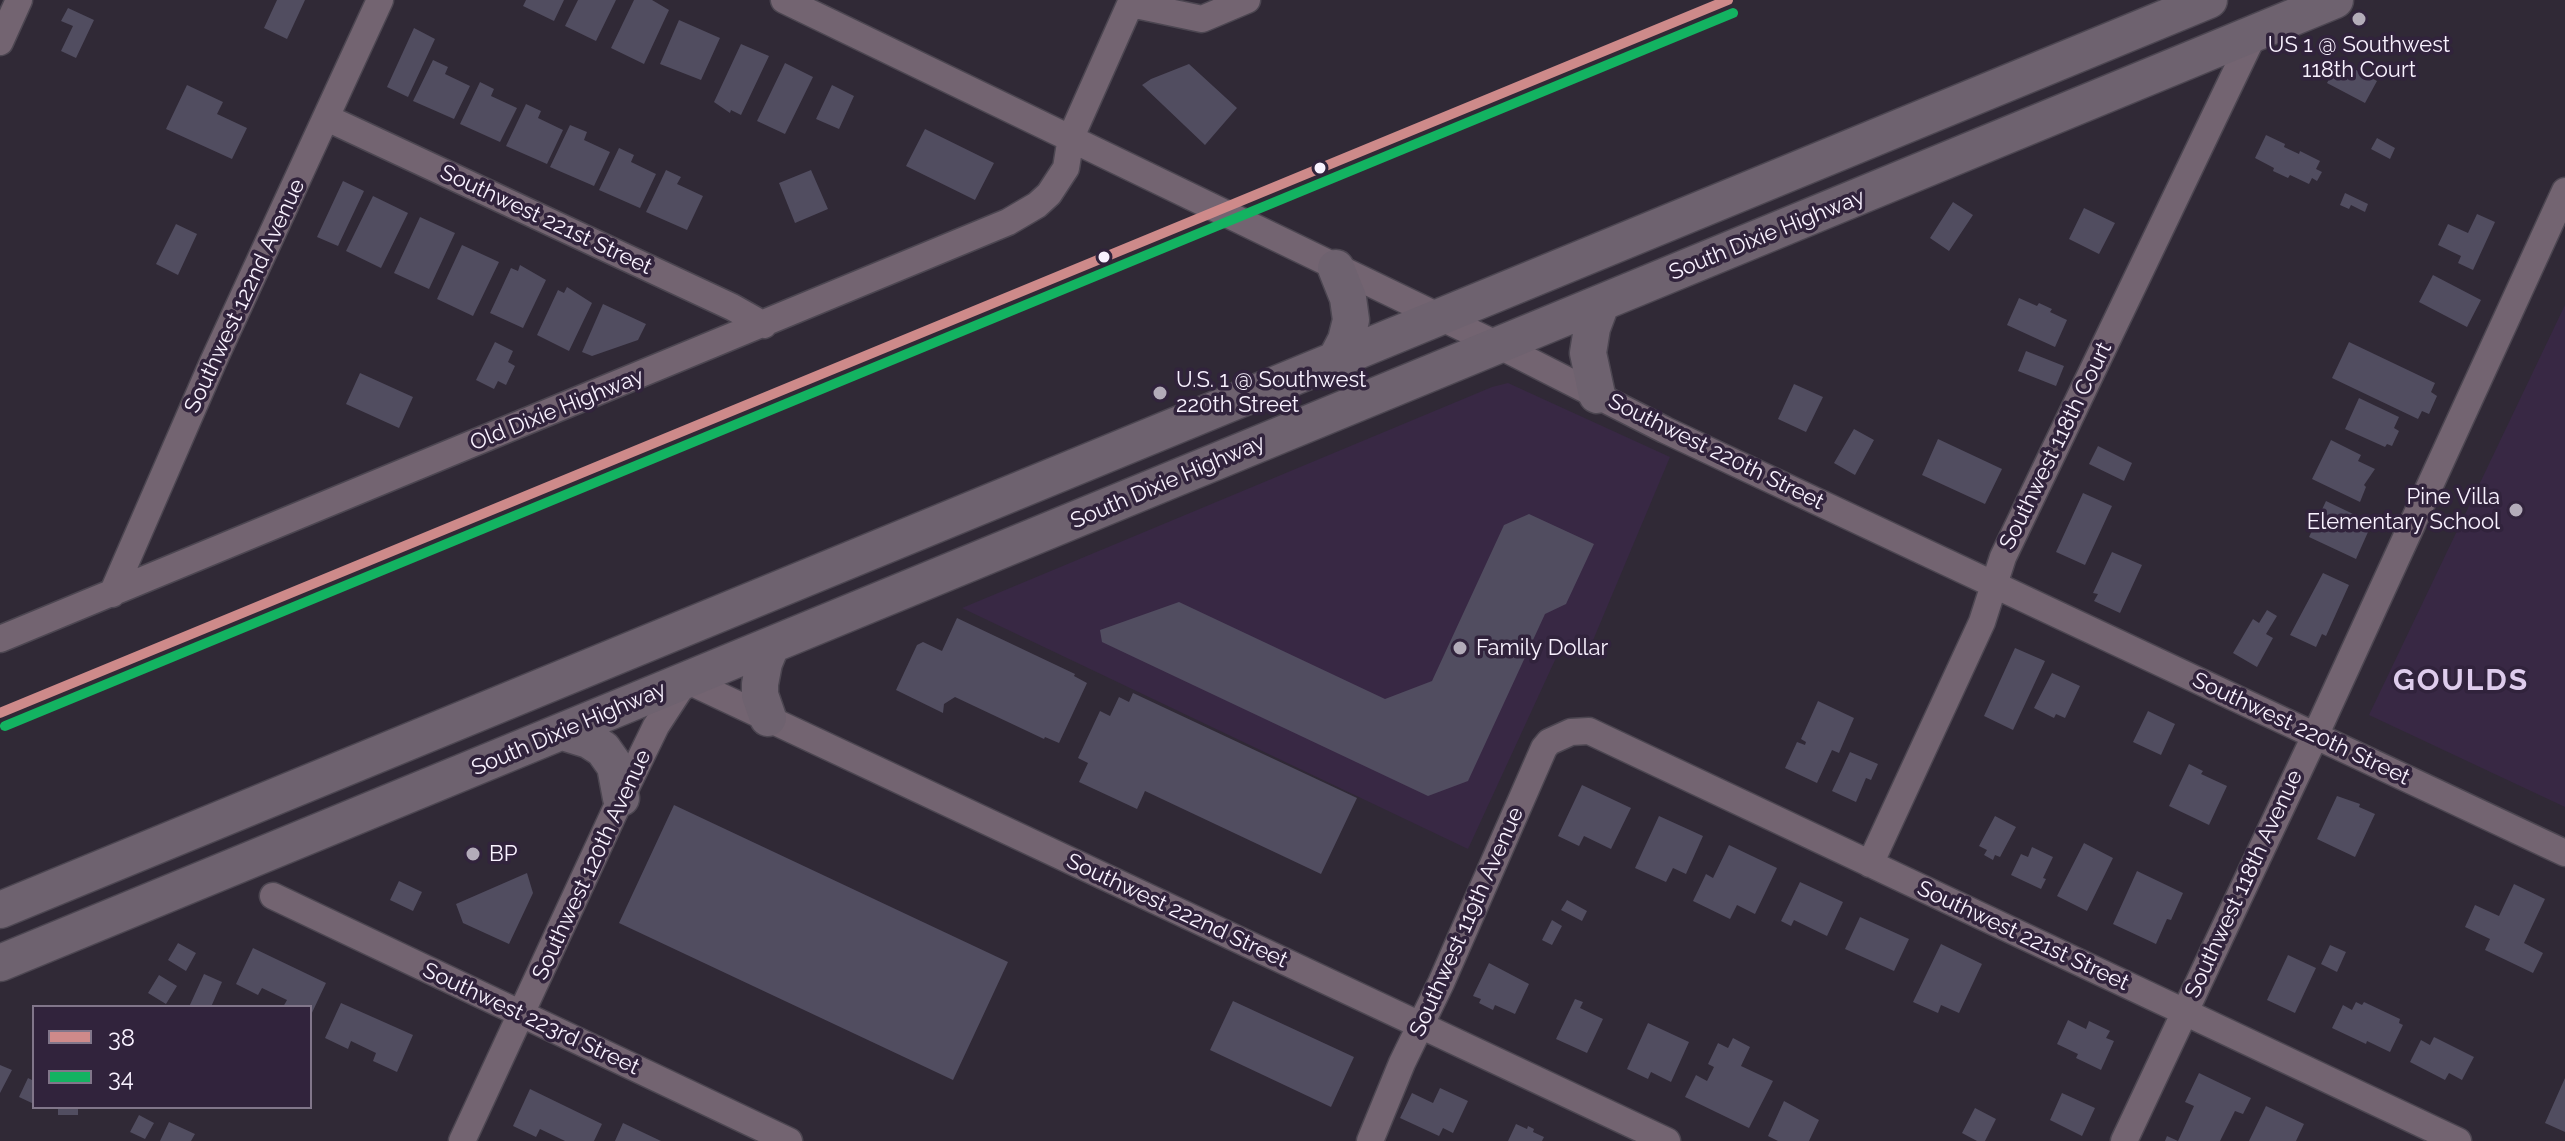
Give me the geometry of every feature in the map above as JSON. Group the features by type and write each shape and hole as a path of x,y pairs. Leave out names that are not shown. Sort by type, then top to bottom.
{"highway":[{"path":"2254,34 2256,18 2262,6 2270,0"},
{"name":"South Dixie Highway","path":"0,963 2335,0"},
{"path":"0,910 2203,2 2234,14 2254,34"},
{"path":"1498,345 1511,316 1525,304 1774,202 1816,162"},
{"path":"1335,361 1346,340 1351,320 1348,298 1336,268"},
{"path":"1597,395 1588,353 1592,328 1601,304"},
{"path":"1108,507 1151,467 1412,356 1432,342 1440,317"},
{"path":"613,658 645,659 686,680 700,651 715,639 952,542 989,503"},
{"path":"768,718 760,695 760,675 771,646"},
{"path":"563,732 589,740 603,749 615,766 621,798"},
{"path":"0,935 36,921 85,875"}],"street":[{"path":"0,42 19,0"},
{"name":"Southwest 122nd Avenue","path":"112,594 213,362 380,0"},
{"name":"Southwest 220th Street","path":"784,0 1498,345 1665,430 2565,853"},
{"path":"1071,137 1132,2 1202,19 1247,0"},
{"name":"Southwest 118th Court","path":"1870,864 1982,622 2003,557 2254,34"},
{"name":"Southwest 221st Street","path":"327,118 732,307 764,325"},
{"name":"Old Dixie Highway","path":"0,639 1008,222 1049,194 1066,168 1071,137"},
{"name":"Southwest 118th Avenue","path":"2124,1141 2315,736 2565,191"},
{"name":"Southwest 222nd Street","path":"686,680 1667,1141"},
{"name":"Southwest 120th Avenue","path":"462,1141 621,798 656,726 686,680"},
{"name":"Southwest 221st Street","path":"1589,731 2458,1141"},
{"name":"Southwest 119th Avenue","path":"1370,1141 1544,748 1549,742 1571,732 1589,731"},
{"name":"Southwest 223rd Street","path":"273,896 789,1141"}],"shaded area":[{"name":"Pine Villa Elementary School","path":"2565,305 2565,807 2369,715"},
{"path":"1508,383 1670,457 1586,657 1561,647 1468,849 962,608 1492,387"}],"building":[{"path":"277,0 305,0 287,39 264,28"},
{"path":"526,0 564,0 554,21 523,6"},
{"path":"578,0 616,0 596,41 565,26"},
{"path":"634,0 652,0 669,10 644,64 611,48"},
{"path":"68,8 94,20 76,58 61,51 73,26 61,21"},
{"path":"679,20 720,38 701,80 660,64"},
{"path":"414,28 435,39 408,97 387,87"},
{"path":"741,44 769,56 741,115 731,110 730,113 714,102"},
{"path":"433,60 448,67 445,74 470,86 454,119 413,101"},
{"path":"2339,61 2377,81 2365,103 2327,83"},
{"path":"785,63 813,77 785,134 757,121"},
{"path":"1189,64 1237,108 1205,145 1142,85"},
{"path":"480,82 494,89 491,96 517,108 500,142 460,124"},
{"path":"187,85 223,102 217,114 247,128 232,159 166,129"},
{"path":"832,85 854,96 839,129 816,119"},
{"path":"526,104 541,111 538,118 563,130 547,164 506,146"},
{"path":"570,125 587,132 584,140 610,152 594,186 550,167"},
{"path":"925,129 994,163 975,200 906,166"},
{"path":"2266,135 2285,144 2284,147 2320,161 2316,169 2322,172 2317,181 2312,178 2309,184 2290,175 2288,178 2255,158"},
{"path":"2377,138 2395,148 2390,159 2371,149"},
{"path":"619,148 634,155 631,162 656,174 640,208 599,190"},
{"path":"666,170 681,177 677,184 703,196 687,230 646,212"},
{"path":"811,170 828,209 795,223 779,183"},
{"path":"343,181 364,191 338,246 317,237"},
{"path":"2345,193 2368,204 2365,212 2351,205 2349,209 2340,205"},
{"path":"373,196 408,213 381,268 346,251"},
{"path":"1953,202 1973,215 1949,251 1930,238"},
{"path":"2084,208 2115,223 2099,254 2069,239"},
{"path":"2477,214 2495,222 2473,270 2458,263 2461,256 2438,245 2448,224 2468,233"},
{"path":"420,217 455,233 429,289 394,273"},
{"path":"176,224 197,234 178,275 156,264"},
{"path":"462,245 499,262 473,316 437,299"},
{"path":"520,265 546,280 523,328 490,313 511,268 518,271"},
{"path":"2433,275 2481,300 2467,327 2419,302"},
{"path":"567,287 592,303 569,351 537,335 558,290 564,293"},
{"path":"2019,298 2037,306 2039,303 2067,320 2055,347 2007,325"},
{"path":"603,304 646,324 638,340 592,356 582,352"},
{"path":"495,342 513,351 508,362 515,366 506,385 498,381 494,389 476,380"},
{"path":"2349,342 2435,383 2431,392 2437,396 2429,414 2422,411 2418,419 2332,378"},
{"path":"2026,351 2064,366 2056,386 2018,371"},
{"path":"360,373 413,397 399,428 346,404"},
{"path":"1794,384 1823,397 1806,432 1778,419"},
{"path":"2359,398 2399,417 2394,428 2399,431 2392,446 2387,444 2385,447 2345,429"},
{"path":"1854,429 1874,440 1855,475 1834,463"},
{"path":"1938,439 2002,469 1985,504 1922,475"},
{"path":"2331,440 2361,455 2358,461 2375,469 2364,485 2366,487 2360,502 2312,479"},
{"path":"2098,446 2132,463 2124,481 2089,464"},
{"path":"2083,493 2112,506 2085,565 2056,552"},
{"path":"2326,501 2372,523 2356,559 2309,537"},
{"path":"1529,514 1594,544 1566,604 1545,614 1468,781 1428,796 1102,642 1100,630 1179,602 1385,699 1432,681 1504,525"},
{"path":"2112,552 2142,565 2120,613 2094,601 2098,594 2093,593"},
{"path":"2323,573 2349,585 2326,636 2322,634 2316,647 2290,635"},
{"path":"2267,610 2277,616 2266,634 2273,638 2257,667 2233,653 2253,619 2259,623"},
{"path":"957,618 1075,674 1087,683 1059,743 1044,739 955,697 944,704 943,713 896,690 917,645 923,642 942,651"},
{"path":"2015,648 2045,661 2013,730 1984,716"},
{"path":"2052,673 2080,686 2065,718 2056,714 2054,718 2034,708"},
{"path":"1133,693 1357,798 1321,874 1145,791 1137,809 1079,782 1088,763 1078,758 1100,711 1110,716 1119,697 1129,702"},
{"path":"1818,701 1854,718 1839,753 1832,750 1817,783 1785,768 1797,742 1805,745 1806,742 1801,739"},
{"path":"2148,711 2175,724 2161,755 2133,742"},
{"path":"1850,752 1878,764 1871,780 1866,778 1856,802 1832,791"},
{"path":"2189,764 2203,771 2201,774 2227,786 2209,825 2169,806"},
{"path":"1582,785 1631,808 1611,849 1584,836 1579,846 1558,836"},
{"path":"2337,796 2360,804 2359,807 2375,814 2355,857 2317,839"},
{"path":"674,805 1008,962 953,1080 619,923"},
{"path":"1659,816 1703,836 1686,874 1673,868 1666,882 1635,868"},
{"path":"1995,816 2016,827 2000,857 1995,855 1993,860 1984,855 1987,850 1979,846"},
{"path":"2084,843 2113,858 2087,911 2057,896"},
{"path":"1729,845 1777,868 1755,914 1737,905 1730,919 1693,901 1706,874 1713,878"},
{"path":"2032,847 2053,857 2041,889 2011,875 2021,854 2028,857"},
{"path":"2137,871 2183,893 2156,944 2113,924"},
{"path":"527,873 533,893 509,944 463,923 456,904"},
{"path":"399,881 422,892 413,911 390,900"},
{"path":"1800,882 1843,902 1827,936 1794,920 1791,926 1781,921"},
{"path":"2514,884 2545,899 2524,943 2543,953 2533,973 2485,950 2490,939 2465,927 2475,905 2499,916"},
{"path":"1567,900 1587,911 1582,921 1561,910"},
{"path":"1860,917 1909,939 1894,971 1845,949"},
{"path":"1552,920 1562,926 1552,945 1542,940"},
{"path":"178,943 196,953 186,971 168,960"},
{"path":"1941,944 1982,964 1959,1013 1941,1005 1938,1013 1913,1002"},
{"path":"2330,945 2346,952 2337,972 2321,964"},
{"path":"253,948 326,983 312,1013 312,1005 284,1005 287,1000 262,988 258,995 236,984"},
{"path":"2288,955 2316,968 2295,1013 2267,1000"},
{"path":"1489,963 1529,984 1515,1014 1495,1005 1493,1010 1473,996"},
{"path":"204,974 222,982 212,1005 190,1005"},
{"path":"159,975 177,986 166,1004 148,993"},
{"path":"1575,999 1583,1002 1580,1008 1603,1019 1587,1053 1556,1039"},
{"path":"1233,1001 1354,1057 1331,1107 1210,1050"},
{"path":"2356,1002 2362,1005 2364,1002 2400,1019 2399,1023 2403,1025 2390,1052 2332,1028 2343,1005 2352,1010"},
{"path":"341,1003 413,1035 397,1072 373,1061 376,1053 351,1041 348,1049 325,1038"},
{"path":"2068,1020 2086,1029 2089,1021 2110,1031 2106,1038 2114,1041 2101,1070 2057,1044"},
{"path":"1648,1023 1689,1042 1671,1082 1651,1072 1648,1079 1627,1069"},
{"path":"2434,1037 2474,1057 2462,1080 2449,1073 2445,1080 2410,1062 2421,1040 2430,1045"},
{"path":"1733,1038 1750,1047 1741,1066 1773,1081 1749,1128 1685,1097 1696,1075 1707,1081 1714,1067 1708,1064 1718,1043 1728,1048"},
{"path":"0,1065 12,1070 0,1093"},
{"path":"2199,1073 2251,1098 2243,1114 2235,1111 2220,1141 2178,1141 2194,1106 2185,1102"},
{"path":"28,1078 32,1080 32,1103 19,1097"},
{"path":"2565,1078 2565,1132 2545,1123"},
{"path":"1440,1088 1468,1101 1453,1133 1443,1128 1439,1136 1400,1118 1412,1093 1433,1103"},
{"path":"530,1089 602,1124 594,1141 565,1141 540,1129 536,1137 513,1126"},
{"path":"2062,1093 2095,1108 2082,1136 2050,1120"},
{"path":"1784,1101 1819,1120 1809,1141 1778,1141 1768,1136"},
{"path":"2266,1106 2304,1124 2296,1141 2249,1141"},
{"path":"1975,1108 1996,1119 1985,1141 1977,1141 1962,1133"},
{"path":"58,1109 78,1109 78,1115 58,1115"},
{"path":"139,1115 154,1123 145,1139 130,1132"},
{"path":"169,1122 195,1134 191,1141 160,1141"},
{"path":"623,1123 661,1141 615,1141"},
{"path":"1516,1124 1534,1129 1533,1132 1544,1137 1542,1141 1508,1141"}],"transit line":[{"name":"38","path":"0,713 1728,0"},
{"name":"34","path":"5,726 1733,13"}],"place":[{"name":"US 1 @ Southwest 118th Court","path":"2359,19"},
{"name":"U.S. 1 @ Southwest 220th Street","path":"1160,393"},
{"name":"Pine Villa Elementary School","path":"2516,510"},
{"name":"Family Dollar","path":"1460,648"},
{"name":"BP","path":"473,854"}],"district":[{"name":"GOULDS","path":"2461,681"}]}
